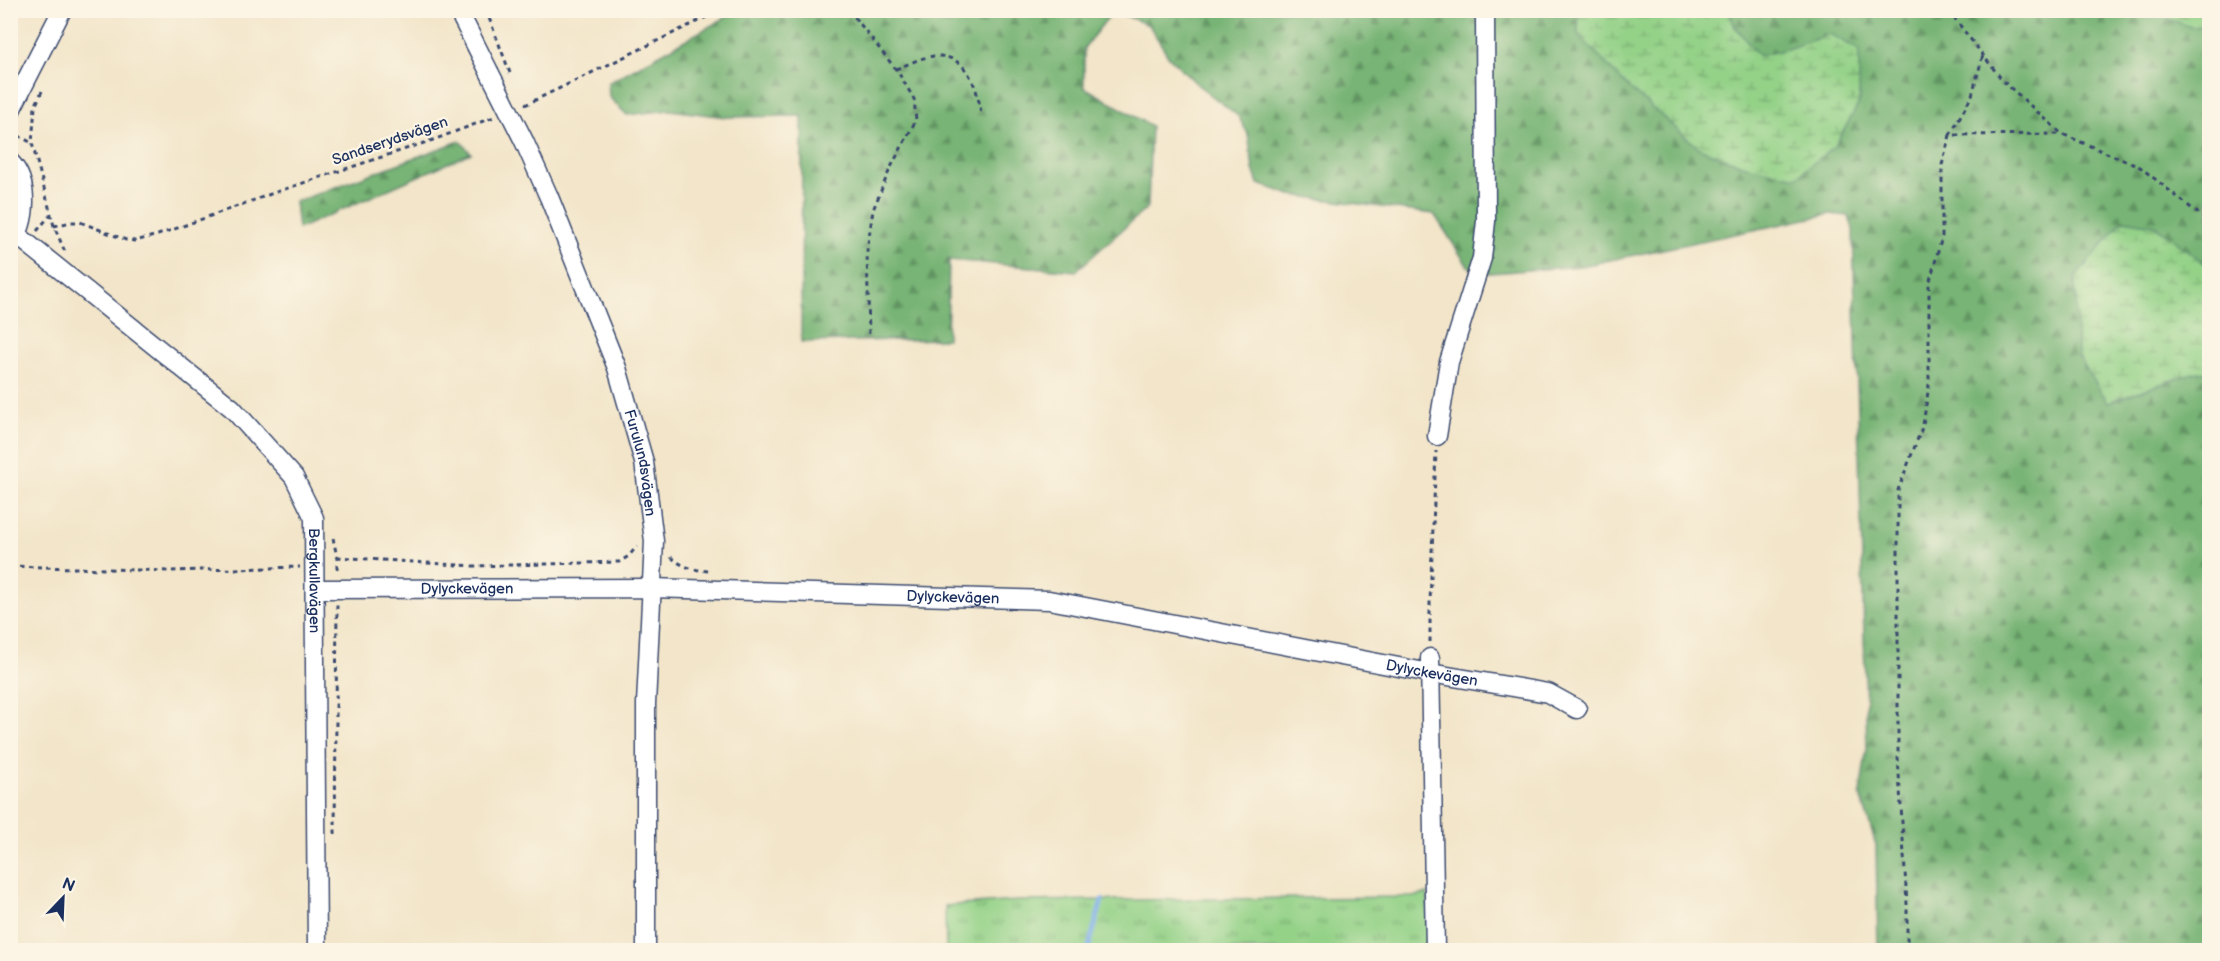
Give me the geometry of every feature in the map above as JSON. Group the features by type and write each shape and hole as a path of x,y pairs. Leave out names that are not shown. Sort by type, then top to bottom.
{"street":[{"path":"10,112 62,10"},
{"name":"Furulundsvägen","path":"458,10 510,112 549,197 617,368 644,462 654,541 646,704 646,951"},
{"path":"1437,436 1449,362 1482,258 1486,221 1485,10"},
{"path":"10,162 16,168 25,201 14,240"},
{"name":"Bergkullavägen","path":"14,240 232,408 294,477 314,518 317,951"},
{"name":"Dylyckevägen","path":"315,589 651,588 1049,600 1430,665 1548,693 1576,709"},
{"path":"1430,665 1435,951"}],"path":[{"path":"486,10 511,75"},
{"name":"Sandserydsvägen","path":"54,226 80,222 126,240 135,241 158,236 279,191 510,112 721,10"},
{"path":"849,10 896,69 914,99 916,120 890,169 873,210 867,251 869,335"},
{"path":"1948,10 2002,81 2062,134 2140,166 2210,223"},
{"path":"1907,951 1907,904 1898,757 1898,490 1923,425 1929,385 1929,284 1942,237 1942,165 1950,135 1972,95 1983,55"},
{"path":"896,69 922,59 941,56 958,62 972,79 979,95 981,116"},
{"path":"44,87 34,107 32,143 54,226 68,258"},
{"path":"10,131 32,143"},
{"path":"1950,135 2062,134"},
{"path":"1430,665 1430,603 1437,436"},
{"path":"331,530 337,557 335,845"},
{"path":"337,557 473,566 619,562 643,541 663,540 667,553 678,563 693,570 710,571"},
{"path":"10,566 171,571 315,567"}],"green space":[{"path":"739,10 2209,11 2209,950 1878,950 1876,845 1860,793 1867,748 1853,229 1849,216 1830,214 1582,266 1478,274 1467,265 1434,214 1291,195 1258,184 1253,169 1248,134 1238,116 1198,85 1169,57 1149,25 1113,11 1084,48 1084,87 1151,126 1148,207 1076,271 949,260 947,339 801,342 802,116 726,117 670,110 627,115 609,97 608,83"},
{"path":"1579,11 1729,11 1735,27 1759,56 1830,34 1859,50 1859,103 1835,146 1796,177 1742,165 1699,148 1629,88 1578,34"},
{"path":"2146,11 2209,11 2209,26 2191,27"},
{"path":"460,141 471,153 298,229 295,202"},
{"path":"2123,220 2154,225 2209,267 2209,371 2193,373 2108,402 2078,356 2075,278"},
{"path":"1428,894 1427,950 946,950 945,906 1018,901 1412,897"}],"waterway":[{"path":"1088,950 1102,900"}]}
